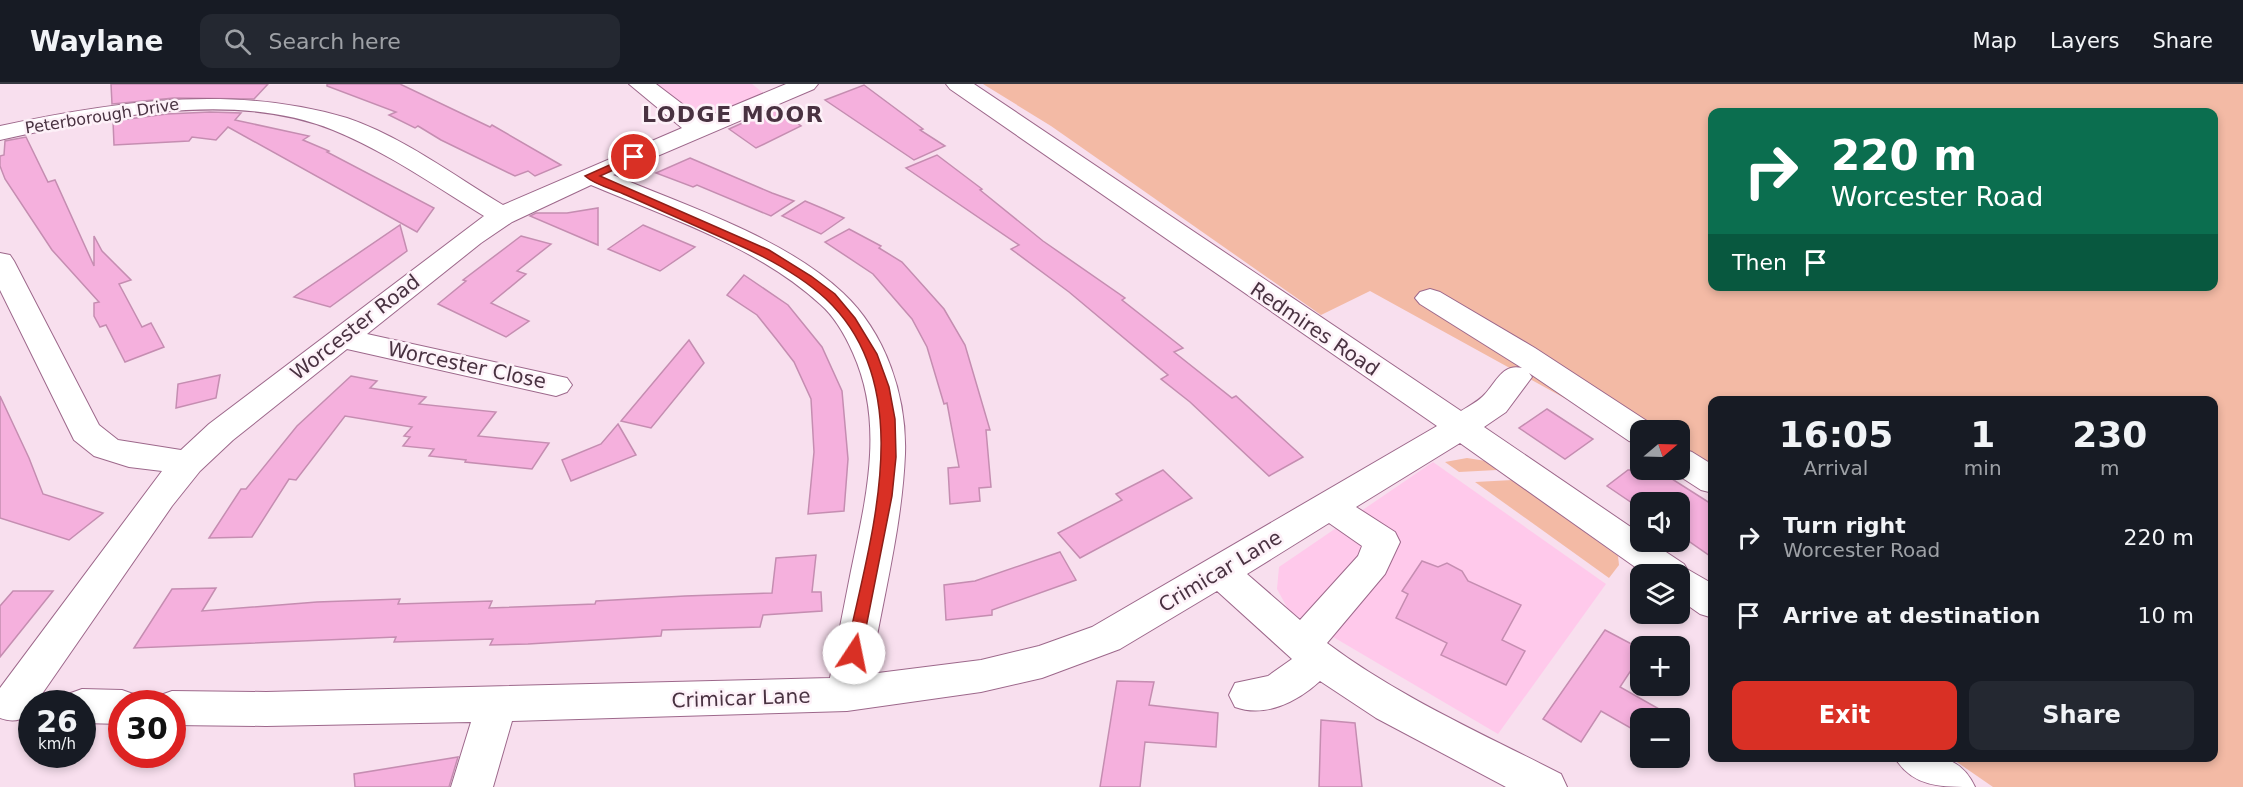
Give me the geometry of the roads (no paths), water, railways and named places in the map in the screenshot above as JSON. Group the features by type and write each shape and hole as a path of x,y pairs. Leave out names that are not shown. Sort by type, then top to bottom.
{"street":[{"path":"641,84 699,129"},
{"name":"Redmires Road","path":"958,84 1657,564"},
{"name":"Worcester Road","path":"14,705 160,497 188,463 221,432 471,237 502,216 794,86"},
{"name":"Peterborough Drive","path":"0,133 60,120 186,104 270,106 306,113 339,123 368,137 502,216"},
{"path":"591,176 765,252 831,297 870,354 883,387 888,419 889,457 885,496 847,694"},
{"path":"0,261 86,432 106,448 188,463"},
{"path":"1430,298 1524,355 1630,427"},
{"name":"Worcester Close","path":"342,338 556,385"},
{"name":"Crimicar Lane","path":"186,708 496,705 847,694 981,676 1042,662 1106,638 1461,428 1495,404 1516,377"},
{"path":"1690,466 1708,478"},
{"path":"1249,695 1268,694 1282,689 1372,564 1382,542 1329,506"},
{"path":"1220,572 1346,679 1390,706 1545,787"},
{"path":"1690,588 1708,600"},
{"path":"472,787 496,705"},
{"path":"1921,762 1954,787"}],"district":[{"name":"LODGE MOOR","path":"733,114"}]}
